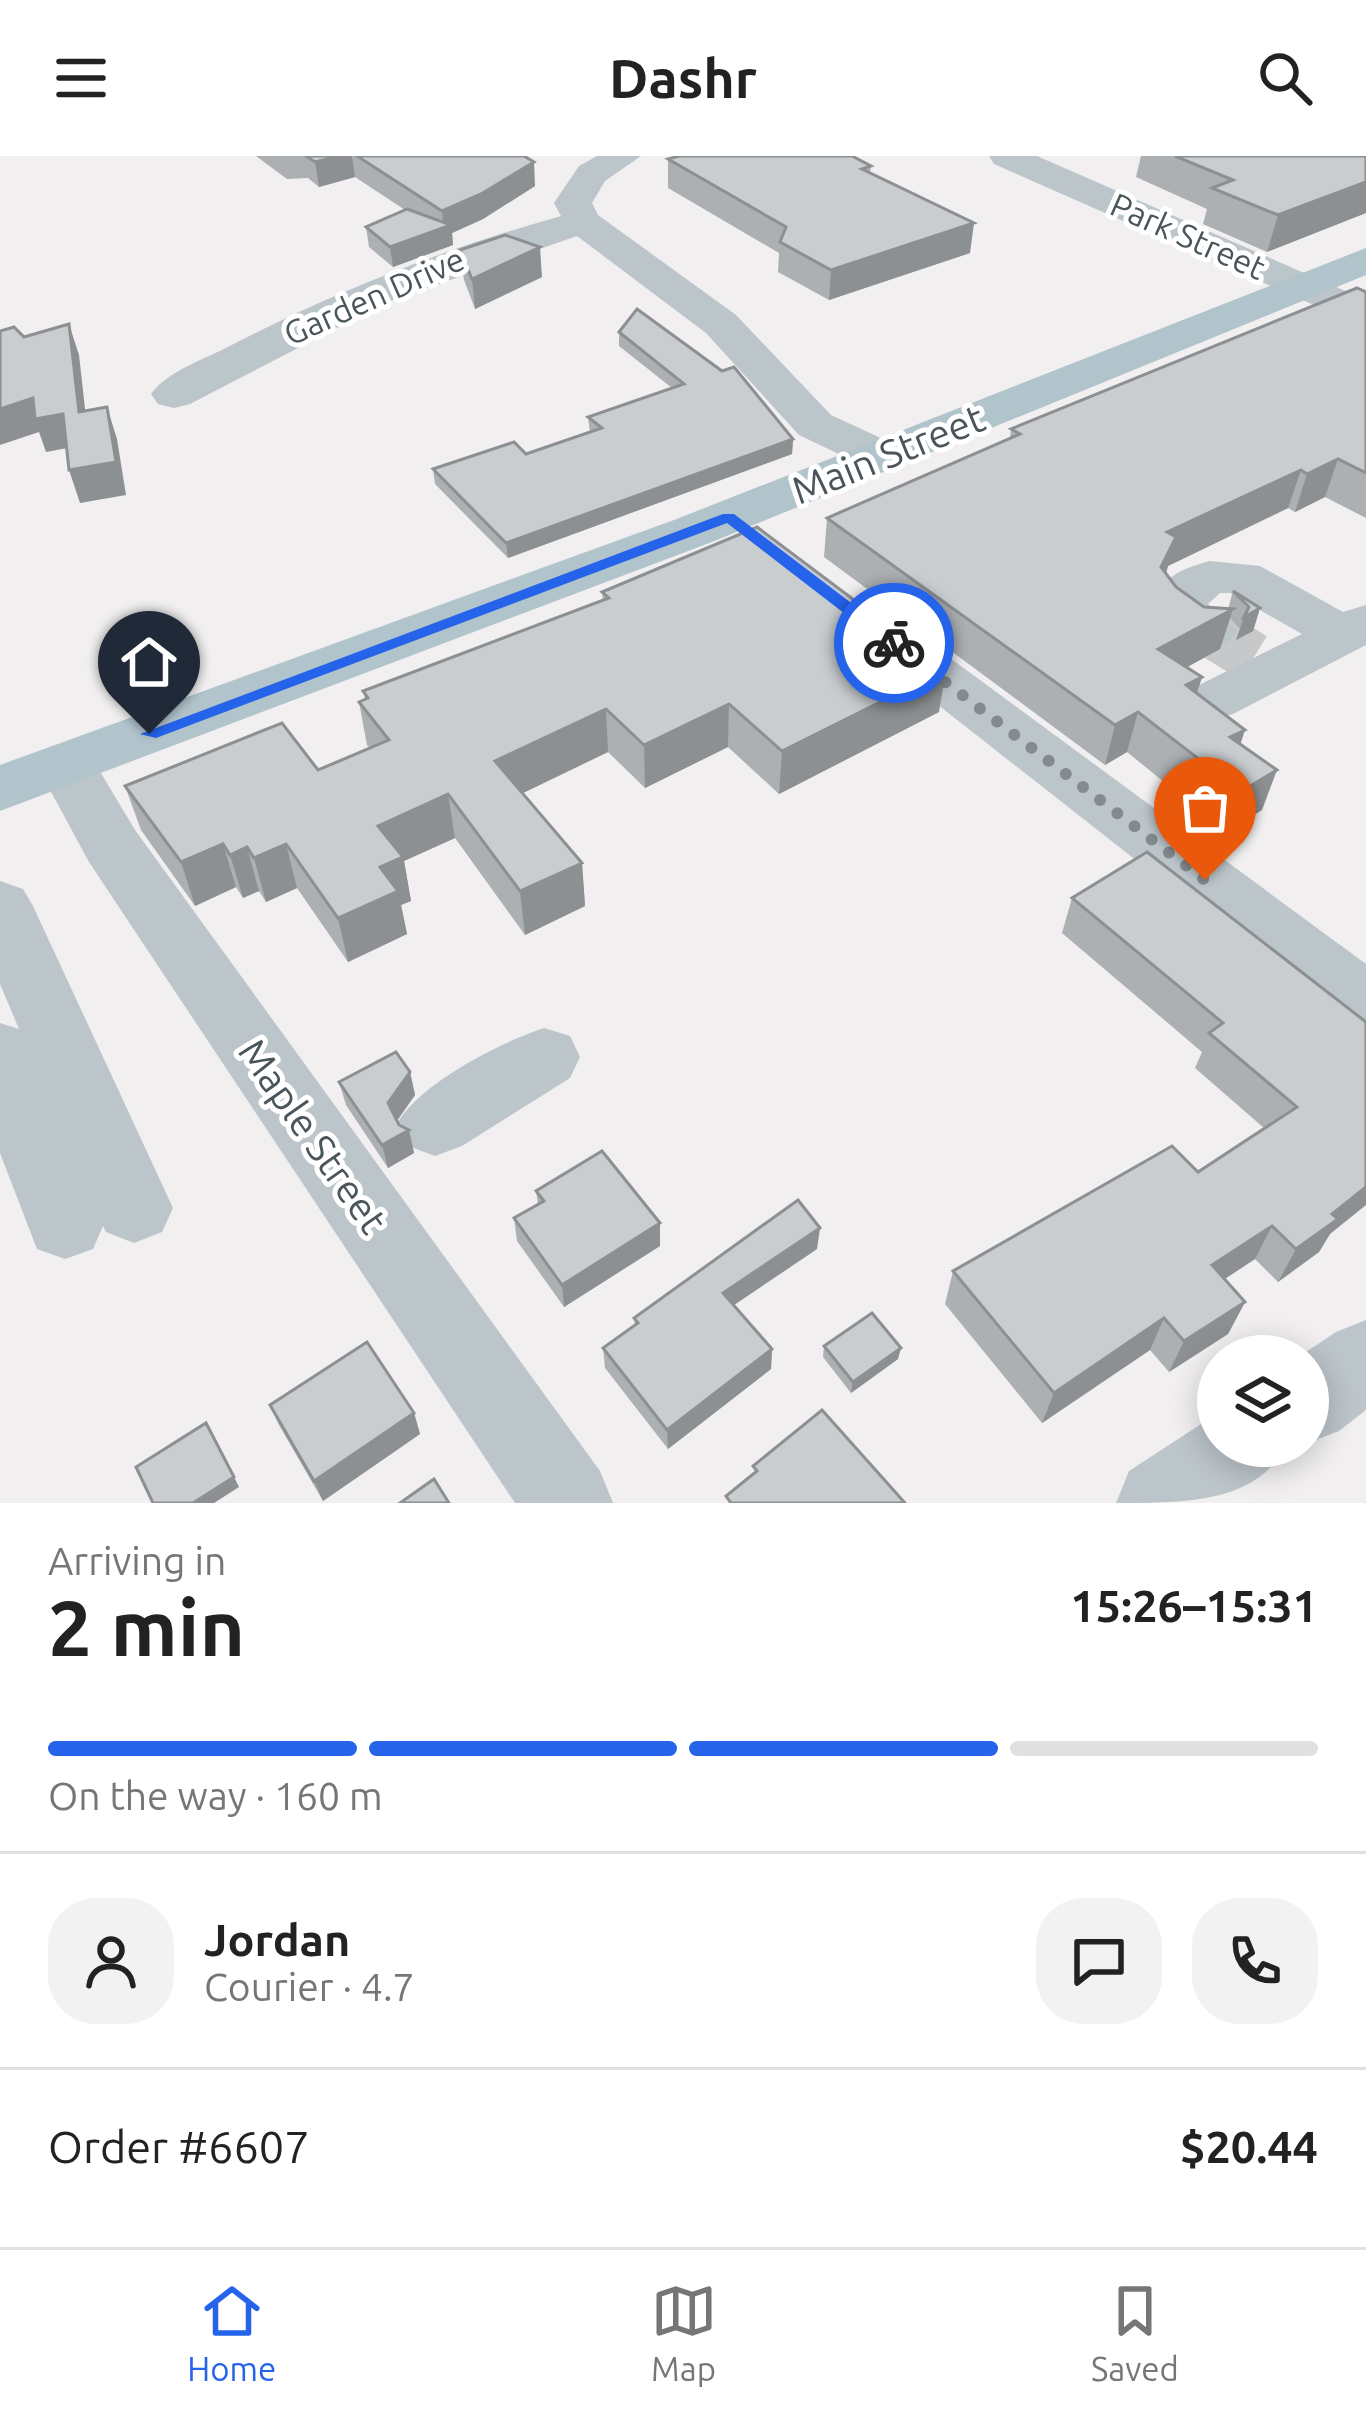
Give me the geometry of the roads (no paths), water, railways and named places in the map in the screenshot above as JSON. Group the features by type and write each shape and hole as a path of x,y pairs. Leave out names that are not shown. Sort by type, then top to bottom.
{"main road":[{"name":"Main Street","path":"33,776 729,517 1366,260"}],"street":[{"path":"623,156 592,174 573,203 583,222 722,324 815,425 883,457"},
{"name":"Park Street","path":"1007,156 1366,315"},
{"name":"Garden Drive","path":"173,394 233,359 438,265 583,222"},
{"path":"729,517 783,558"},
{"path":"1210,631 1191,619 1180,604 1184,590 1210,577 1241,577 1355,628"},
{"path":"837,599 1366,1002"},
{"path":"1213,701 1355,628"},
{"name":"Maple Street","path":"33,776 112,846 568,1503"},
{"path":"0,906 100,1216"},
{"path":"0,974 100,1216"},
{"path":"428,1114 537,1048"},
{"path":"0,1052 100,1216"},
{"path":"1329,1386 1366,1360"},
{"path":"1161,1503 1213,1467"}],"tunnel":[{"path":"1210,631 1276,672"}]}
